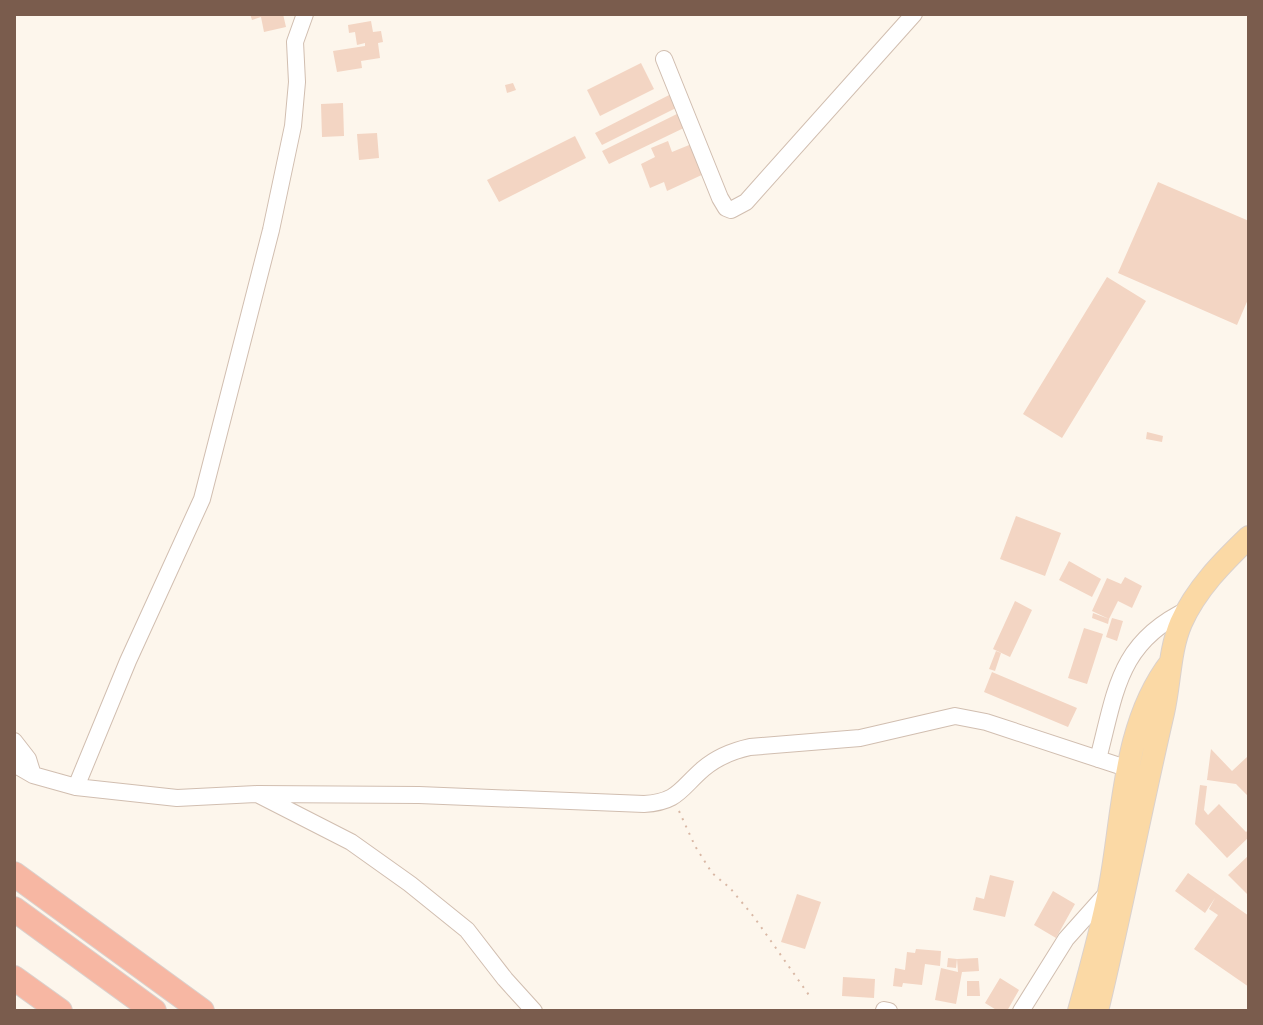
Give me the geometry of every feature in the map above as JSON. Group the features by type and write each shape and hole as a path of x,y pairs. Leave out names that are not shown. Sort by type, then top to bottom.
{"highway":[{"path":"14,874 202,1011"},
{"path":"14,909 154,1011"},
{"path":"14,978 60,1011"},
{"path":"14,997 33,1011"}],"main road":[{"path":"1097,1011 1121,913 1178,634 1207,580 1249,537"},
{"path":"1079,1011 1110,890 1129,769 1152,690 1172,661"}],"street":[{"path":"76,787 128,661 202,499 271,230 293,126 297,82 295,42 305,14"},
{"path":"664,59 720,198 731,210 746,202 914,14"},
{"path":"1098,759 1115,693 1135,648 1150,632 1189,609"},
{"path":"14,764 33,775 76,787 177,798 257,794 419,795 644,804 674,798 701,770 732,751 877,735 955,716 986,722 1129,769"},
{"path":"14,741 28,759 33,775"},
{"path":"257,794 351,842 410,884 467,930 534,1011"},
{"path":"1021,1011 1066,939 1110,890"}],"path":[{"path":"674,798 695,846 712,873 730,888 754,917 811,998"}],"building":[{"path":"250,14 283,14 286,27 264,32 261,17 252,20"},
{"path":"371,21 373,32 381,31 383,42 378,43 380,58 361,61 362,68 337,72 333,51 365,46 365,43 357,45 355,32 349,33 348,25"},
{"path":"641,63 654,89 600,116 587,90"},
{"path":"513,83 516,90 507,93 505,85"},
{"path":"675,92 682,105 602,145 595,133"},
{"path":"343,103 344,136 322,137 321,104"},
{"path":"683,111 690,125 609,164 602,151"},
{"path":"377,133 379,158 359,160 357,134"},
{"path":"575,136 586,158 499,202 487,180"},
{"path":"668,141 672,152 694,143 706,173 667,191 664,182 650,188 641,164 655,157 651,148"},
{"path":"1158,182 1249,221 1249,297 1237,325 1118,273"},
{"path":"1107,277 1146,301 1062,438 1023,414"},
{"path":"1147,432 1163,436 1162,442 1146,439"},
{"path":"1016,516 1061,533 1045,576 1000,559"},
{"path":"1069,561 1101,579 1092,597 1059,580"},
{"path":"1125,577 1142,586 1132,608 1118,601 1109,619 1092,611 1107,578 1121,584"},
{"path":"1015,601 1032,610 1010,657 993,649"},
{"path":"1093,613 1109,619 1108,624 1092,618"},
{"path":"1112,618 1123,621 1117,641 1106,637"},
{"path":"1084,628 1103,634 1087,684 1068,678"},
{"path":"996,651 1001,653 995,671 989,669"},
{"path":"992,672 1077,708 1068,727 984,692"},
{"path":"1211,749 1232,771 1249,758 1249,797 1236,784 1207,780"},
{"path":"1200,785 1207,786 1204,810 1208,815 1219,804 1246,832 1249,829 1249,837 1227,858 1195,824"},
{"path":"1249,855 1249,896 1228,875"},
{"path":"1188,873 1249,916 1249,987 1194,949 1218,915 1209,909 1215,898 1205,913 1175,891"},
{"path":"990,875 1014,881 1005,917 973,910 976,897 984,899"},
{"path":"1053,891 1075,904 1056,938 1034,925"},
{"path":"797,894 821,902 805,949 781,942"},
{"path":"916,949 941,951 940,966 925,964 922,985 903,983 902,987 893,986 895,968 905,970 907,952 915,953"},
{"path":"948,958 957,959 956,968 947,967"},
{"path":"978,958 979,971 962,972 956,1004 935,1000 941,968 958,972 957,959"},
{"path":"843,977 875,979 874,998 842,996"},
{"path":"1000,978 1019,990 1007,1011 998,1011 985,1003"},
{"path":"967,981 979,981 980,996 967,996"}]}
